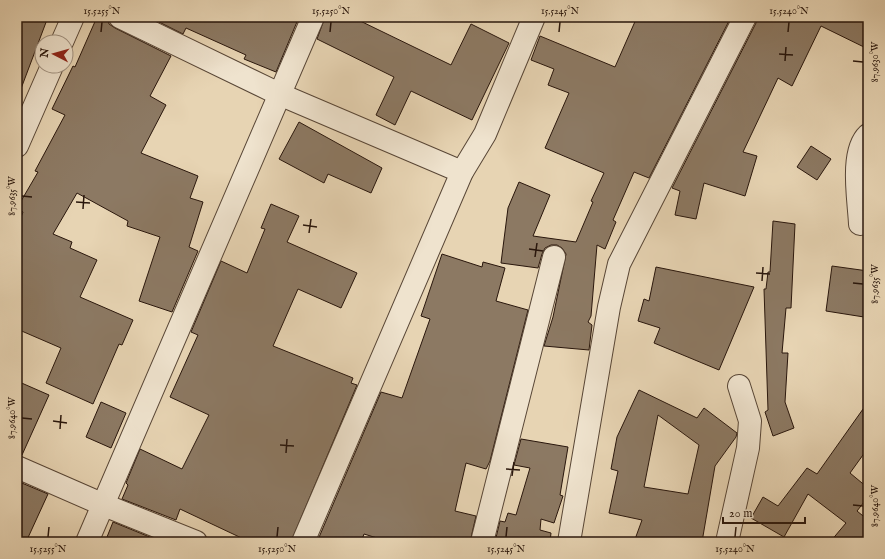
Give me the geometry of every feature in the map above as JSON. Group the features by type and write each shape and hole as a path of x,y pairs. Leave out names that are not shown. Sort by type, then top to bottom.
{"street":[{"path":"66,34 73,17"},
{"path":"120,17 279,94 462,172"},
{"path":"87,542 313,17"},
{"path":"303,542 462,172 485,134 534,17"},
{"path":"569,542 609,307 620,264 745,17"},
{"path":"17,146 48,74"},
{"path":"860,224 857,164 864,139 868,135"},
{"path":"482,542 554,257"},
{"path":"727,542 748,448 750,421 739,386"},
{"path":"17,467 104,505 196,542"}],"building":[{"path":"17,17 48,17 42,34 34,34 34,54 19,94 17,93"},
{"path":"97,17 108,17 109,24 115,28 171,56 150,96 166,105 141,153 198,176 190,198 203,202 189,247 198,251 172,312 139,301 160,237 127,226 128,221 77,193 53,234 72,242 70,248 97,260 80,297 133,320 122,345 119,344 93,404 46,383 61,348 17,329 17,227 23,212 17,208 38,172 35,171 65,115 52,109 69,74 74,74 75,67"},
{"path":"149,17 299,17 276,72 244,59 246,55 186,28 183,34"},
{"path":"325,17 352,17 451,65 471,24 509,43 472,120 411,91 395,125 376,115 394,77 317,39"},
{"path":"637,17 731,17 649,178 634,172 613,220 616,222 605,249 597,245 591,316 588,322 592,325 589,350 544,346 553,317 566,254 562,248 557,245 551,245 545,248 538,268 501,263 508,208 519,182 550,195 533,236 576,242 593,202 591,201 604,173 545,148 569,93 548,85 554,69 531,60 540,36 615,67"},
{"path":"757,17 868,17 868,49 821,26 792,86 778,78 743,152 757,156 745,196 704,183 696,219 675,215 680,191 672,188 756,23"},
{"path":"299,122 382,168 371,193 328,174 324,183 279,159"},
{"path":"811,146 831,159 817,180 797,167"},
{"path":"271,204 299,216 287,242 357,273 341,308 298,289 273,346 353,378 351,383 357,385 291,542 250,542 180,509 176,520 122,499 128,485 126,483 140,449 182,469 209,415 170,397 198,335 191,332 221,261 247,273 265,229 261,228"},
{"path":"773,221 795,224 791,308 786,308 782,353 788,353 785,402 794,428 773,436 765,412 768,410 764,289 766,289 768,272 770,272"},
{"path":"442,254 482,267 483,262 505,268 496,301 528,310 490,461 486,469 466,463 455,511 476,516 470,542 390,542 364,534 361,542 317,542 381,392 402,398 430,319 421,316"},
{"path":"832,266 868,271 868,291 864,317 826,311"},
{"path":"656,267 754,287 719,370 654,343 660,328 638,321 644,299 649,301"},
{"path":"17,381 49,395 22,455 17,455"},
{"path":"639,390 697,418 704,408 737,433 736,437 715,466 702,542 634,542 642,520 609,513 618,471 611,469 617,437","holes":["658,415 699,445 688,494 644,487"]},
{"path":"101,402 126,413 111,448 86,437"},
{"path":"868,402 868,448 850,473 868,488 868,497 857,511 868,520 868,542 830,542 846,523 808,494 784,537 751,518 763,497 778,506 807,468 817,474"},
{"path":"521,439 568,447 560,495 563,496 554,523 541,519 540,530 551,533 550,542 495,542 500,521 505,522 508,513 516,515 530,468 514,465"},
{"path":"17,481 48,494 26,542 17,542"},
{"path":"113,522 162,542 105,542"}]}
